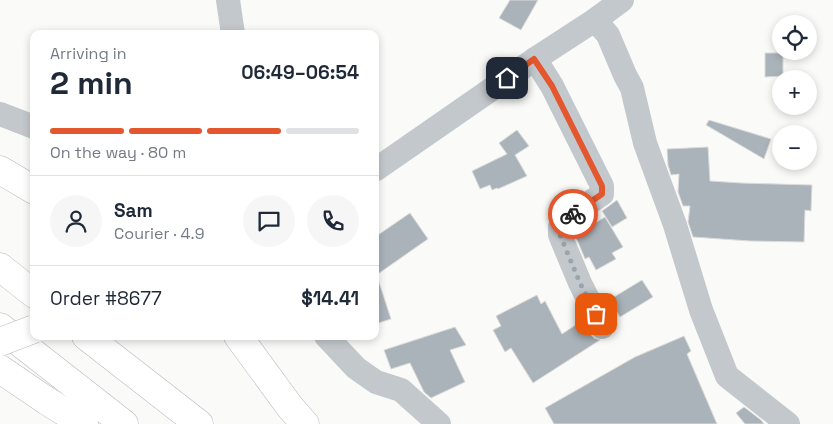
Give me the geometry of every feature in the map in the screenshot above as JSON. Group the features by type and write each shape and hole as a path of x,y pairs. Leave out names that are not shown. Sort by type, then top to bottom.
{"main road":[{"path":"0,170 30,188"},
{"path":"0,267 30,291"},
{"path":"0,327 124,424"},
{"path":"0,342 30,331"},
{"path":"91,340 199,424"},
{"path":"241,340 290,407 305,424"},
{"path":"0,369 47,402 84,424"}],"street":[{"path":"228,0 232,30"},
{"path":"379,167 622,0"},
{"path":"595,20 608,35 632,88 645,143 675,225 701,310 727,376 788,424"},
{"path":"534,59 552,86 602,186 602,194 566,219 560,227 560,235 580,283 602,327"},
{"path":"0,114 30,125"},
{"path":"330,340 356,368 376,382 401,390 439,424"}],"building":[{"path":"510,0 538,0 521,30 499,18"},
{"path":"765,53 772,53 772,60 783,60 783,70 772,70 772,77 765,77"},
{"path":"709,120 771,139 764,159 706,125"},
{"path":"517,130 529,146 515,155 527,176 498,189 492,190 490,185 480,189 472,171 507,154 499,143"},
{"path":"708,147 710,181 812,185 811,211 805,210 804,242 693,237 688,222 690,206 683,206 678,192 679,174 671,175 667,149"},
{"path":"617,200 627,218 612,227 602,211"},
{"path":"410,213 428,239 379,273 379,234"},
{"path":"605,217 623,247 612,253 616,259 596,270 589,257 585,259 575,235"},
{"path":"642,280 653,297 620,317 609,300"},
{"path":"379,282 391,319 379,323"},
{"path":"537,295 541,304 545,301 562,334 583,320 590,334 600,340 533,383 511,348 505,352 493,330 501,326 496,316"},
{"path":"455,327 466,345 450,350 465,382 431,398 424,392 410,363 391,369 384,350"},
{"path":"684,336 691,351 687,354 717,424 554,424 545,408 635,357"},
{"path":"744,407 764,424 745,424 736,413"}],"way so far":[{"path":"573,214 560,227 560,235 580,283 596,314"}],"route":[{"path":"507,78 534,59 552,86 602,186 602,194 573,214"}]}
